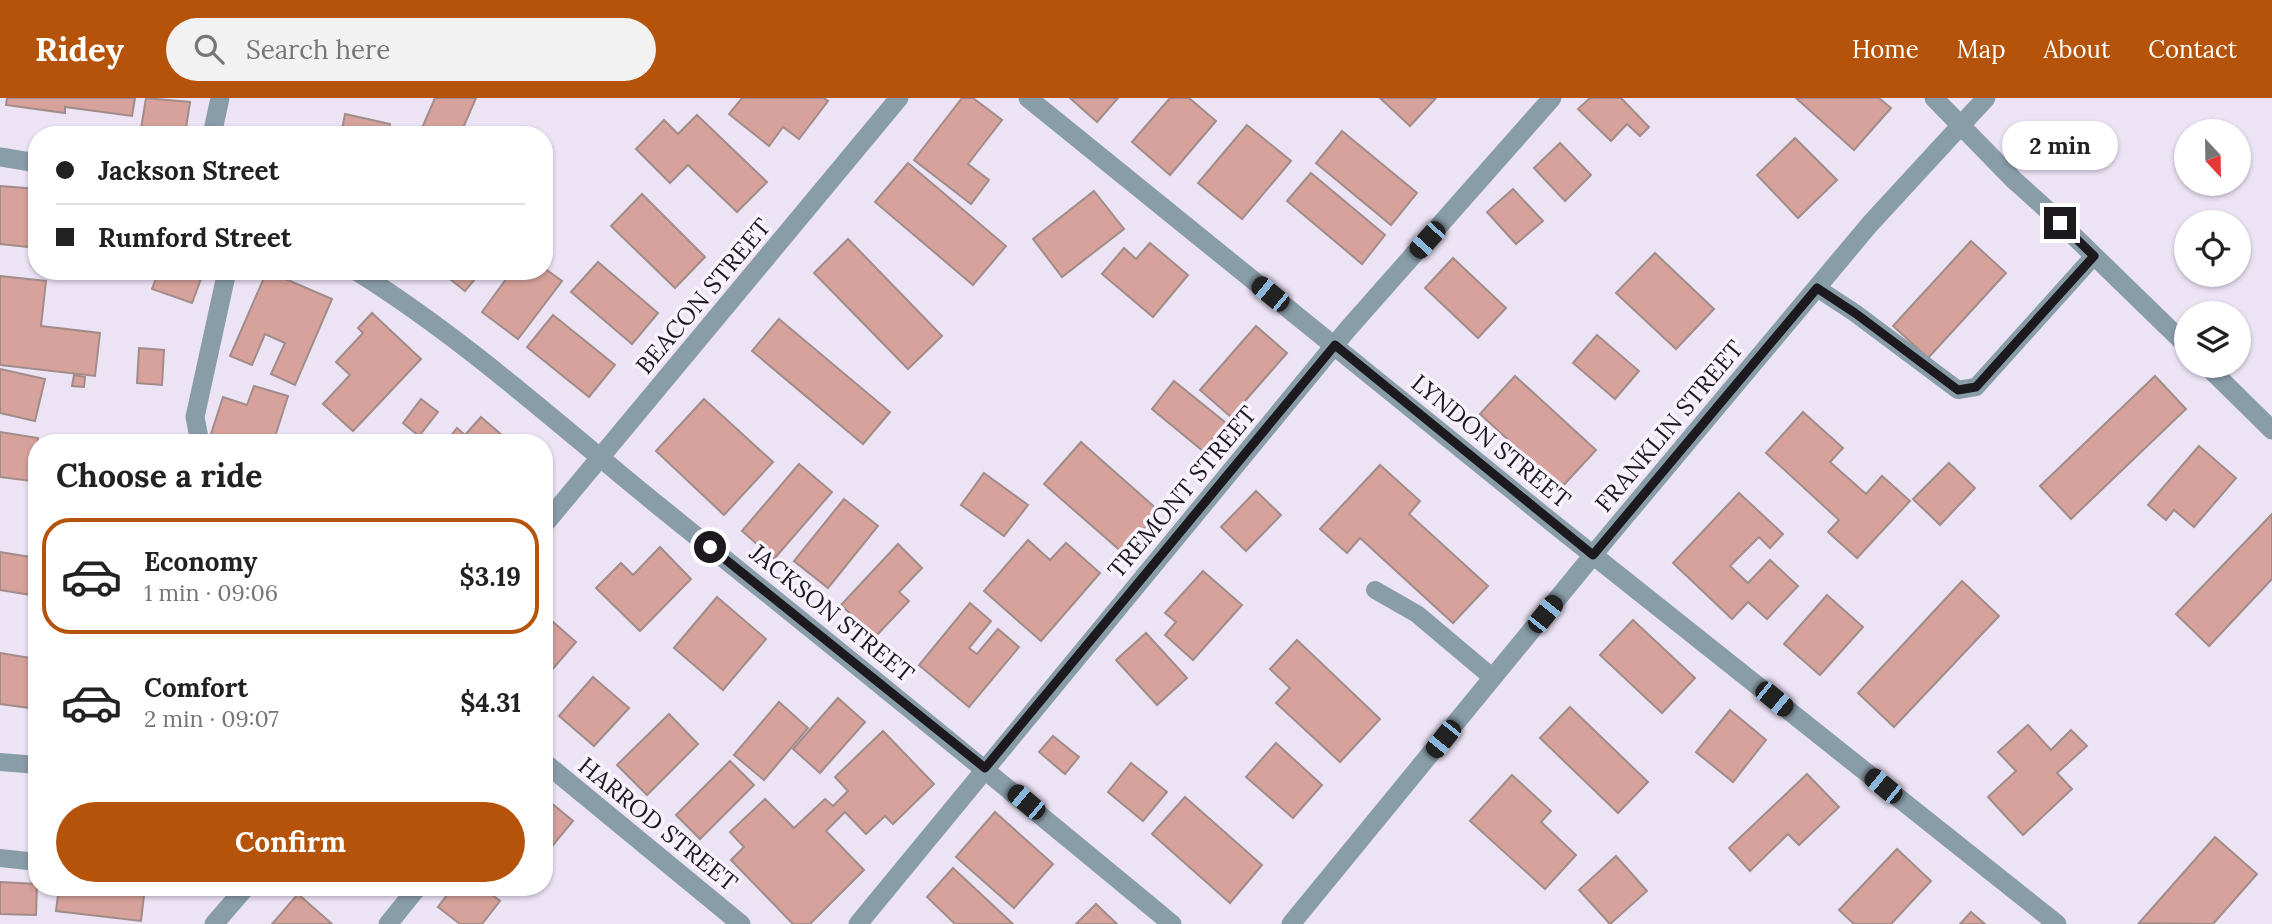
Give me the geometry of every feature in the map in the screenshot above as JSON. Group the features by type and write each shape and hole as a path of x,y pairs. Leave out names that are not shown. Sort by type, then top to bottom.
{"street":[{"path":"214,126 220,98"},
{"name":"BEACON STREET","path":"553,514 899,98"},
{"name":"LYNDON STREET","path":"1028,98 1593,555 2057,924"},
{"name":"TREMONT STREET","path":"858,924 1335,345 1552,98"},
{"path":"1934,98 2014,180 2174,333"},
{"name":"FRANKLIN STREET","path":"1291,924 1593,555 1870,224 1986,98"},
{"path":"0,157 28,162"},
{"path":"199,434 195,417 225,280"},
{"name":"JACKSON STREET","path":"370,280 519,389 600,458 985,768 1172,924"},
{"path":"2219,378 2272,430"},
{"name":"HARROD STREET","path":"553,769 741,924"},
{"path":"214,924 238,896"},
{"path":"388,924 411,896"}],"lane":[{"path":"1817,288 1958,390 1976,387 2094,256"},
{"path":"1375,590 1417,614 1493,678"},
{"path":"0,762 28,764"},
{"path":"0,858 28,861"}],"building":[{"path":"7,98 135,98 132,116 65,107 65,113 6,105"},
{"path":"146,98 190,102 186,126 141,126"},
{"path":"435,98 476,98 464,126 423,126"},
{"path":"742,98 824,98 828,101 799,139 783,127 769,146 729,114"},
{"path":"962,98 973,98 1002,120 968,164 989,180 971,204 914,160"},
{"path":"1070,98 1118,98 1097,122"},
{"path":"1170,98 1189,98 1216,121 1170,175 1132,142"},
{"path":"1380,98 1436,98 1410,126"},
{"path":"1590,98 1621,98 1649,127 1640,136 1627,124 1611,141 1578,109"},
{"path":"1796,98 1879,98 1891,108 1854,150"},
{"path":"345,114 390,124 390,126 343,126"},
{"path":"697,115 767,182 737,212 688,165 670,183 636,149 664,120 678,134"},
{"path":"1247,125 1291,161 1242,219 1198,183"},
{"path":"1342,131 1417,193 1391,225 1316,163"},
{"path":"1795,138 1837,180 1798,218 1757,175"},
{"path":"1560,143 1591,175 1565,201 1534,168"},
{"path":"908,163 1006,246 973,285 875,202"},
{"path":"1311,173 1385,235 1362,264 1287,201"},
{"path":"0,186 28,188 28,247 0,244"},
{"path":"1513,189 1543,221 1516,244 1487,212"},
{"path":"1094,191 1124,229 1062,277 1033,239"},
{"path":"642,194 705,257 675,288 611,226"},
{"path":"848,239 942,336 908,369 814,273"},
{"path":"1971,241 2006,273 1928,358 1893,326"},
{"path":"1150,243 1188,275 1153,317 1102,274 1124,248 1136,259"},
{"path":"1655,253 1714,309 1676,349 1616,293"},
{"path":"1453,258 1506,308 1478,338 1425,288"},
{"path":"598,262 658,313 632,344 571,292"},
{"path":"553,274 562,281 518,339 482,312 505,280 553,280"},
{"path":"0,276 46,281 41,326 100,333 95,376 0,365"},
{"path":"156,280 201,280 192,303 152,289"},
{"path":"263,280 288,280 332,299 295,385 271,374 285,343 265,334 252,365 230,356"},
{"path":"451,280 474,280 465,291"},
{"path":"372,313 421,359 353,431 323,404 350,375 336,362 363,333 358,328"},
{"path":"553,315 615,365 589,397 527,347"},
{"path":"779,319 890,412 863,444 752,351"},
{"path":"1256,326 1287,353 1231,417 1200,390"},
{"path":"1597,335 1639,371 1615,399 1573,363"},
{"path":"139,348 164,350 162,385 137,383"},
{"path":"0,369 45,379 35,421 0,413"},
{"path":"74,375 85,377 84,387 72,386"},
{"path":"1515,376 1596,450 1561,488 1480,414"},
{"path":"2155,376 2186,409 2071,519 2040,486"},
{"path":"1174,381 1226,423 1203,451 1152,409"},
{"path":"254,386 288,396 276,434 211,434 223,397 247,405"},
{"path":"421,399 438,412 421,434 417,434 403,423"},
{"path":"704,399 773,462 724,515 656,451"},
{"path":"1803,412 1843,448 1830,462 1866,494 1882,476 1910,501 1857,558 1828,532 1839,520 1766,453"},
{"path":"481,417 501,434 466,434"},
{"path":"457,428 464,434 452,434"},
{"path":"0,432 28,436 28,481 0,477"},
{"path":"1081,442 1159,511 1123,553 1044,484"},
{"path":"2199,446 2236,478 2194,527 2174,510 2166,520 2148,505"},
{"path":"1949,463 1975,488 1940,525 1913,499"},
{"path":"799,464 832,492 774,559 742,531"},
{"path":"1380,465 1420,501 1409,514 1488,586 1453,623 1360,538 1347,553 1320,529"},
{"path":"984,473 1028,505 1004,536 961,505"},
{"path":"1256,491 1281,515 1246,551 1221,527"},
{"path":"1739,493 1783,534 1770,548 1759,537 1730,566 1748,583 1770,560 1798,586 1767,619 1748,602 1732,619 1673,563"},
{"path":"844,499 878,526 828,588 794,561"},
{"path":"2272,514 2272,579 2209,646 2176,614"},
{"path":"1028,540 1050,560 1066,543 1100,573 1041,641 984,591"},
{"path":"898,544 922,568 899,592 909,601 875,637 841,605"},
{"path":"660,547 691,579 640,631 596,588 621,563 633,575"},
{"path":"0,552 28,557 28,595 0,590"},
{"path":"1203,571 1242,605 1193,660 1165,635 1176,622 1165,613"},
{"path":"1962,581 1999,616 1894,727 1858,693"},
{"path":"1827,595 1863,627 1820,675 1784,644"},
{"path":"717,597 766,639 723,690 674,648"},
{"path":"970,603 991,621 969,648 977,654 998,629 1019,647 969,707 919,665"},
{"path":"1633,620 1695,678 1662,713 1600,655"},
{"path":"553,622 576,642 553,669"},
{"path":"1146,633 1187,678 1157,705 1116,660"},
{"path":"1297,640 1380,719 1340,762 1276,703 1290,688 1270,669"},
{"path":"0,653 28,658 28,708 0,704"},
{"path":"593,677 629,708 594,746 559,716"},
{"path":"838,698 865,722 820,773 793,749"},
{"path":"779,702 808,728 764,780 734,755"},
{"path":"1570,707 1648,782 1618,813 1540,738"},
{"path":"1730,710 1766,740 1733,782 1696,752"},
{"path":"669,714 698,744 647,795 617,765"},
{"path":"2028,725 2051,750 2071,730 2087,746 2057,773 2072,789 2023,835 1988,797 2016,771 1998,752"},
{"path":"883,731 934,784 893,824 885,816 866,834 845,812 826,831 864,870 810,924 793,924 731,860 744,847 730,832 765,799 794,828 825,799 833,806 848,791 835,777"},
{"path":"1053,736 1079,757 1065,774 1039,752"},
{"path":"1276,743 1322,785 1293,818 1246,777"},
{"path":"730,761 754,785 700,839 676,815"},
{"path":"1131,763 1167,792 1143,821 1108,792"},
{"path":"1807,774 1839,807 1799,845 1788,834 1750,871 1729,848"},
{"path":"1512,775 1551,811 1541,822 1576,855 1545,889 1470,821"},
{"path":"1185,797 1262,865 1230,903 1152,834"},
{"path":"553,804 573,821 553,845"},
{"path":"995,812 1053,864 1014,908 956,857"},
{"path":"2215,837 2257,874 2213,924 2139,923"},
{"path":"1897,849 1931,881 1891,924 1854,924 1839,910"},
{"path":"1616,856 1647,891 1610,924 1579,890"},
{"path":"953,868 1013,924 955,924 927,897"},
{"path":"0,882 28,884 28,896 37,896 36,915 0,914"},
{"path":"58,896 144,896 141,921 56,911"},
{"path":"296,896 300,896 332,924 272,924"},
{"path":"446,896 494,896 500,901 482,924 460,924 438,907"},
{"path":"1096,904 1117,924 1076,924"},
{"path":"1971,912 1985,924 1960,924"}],"route":[{"path":"710,547 985,768 1335,345 1593,555 1817,288 1958,390 1976,387 2094,256 2060,223"}]}
